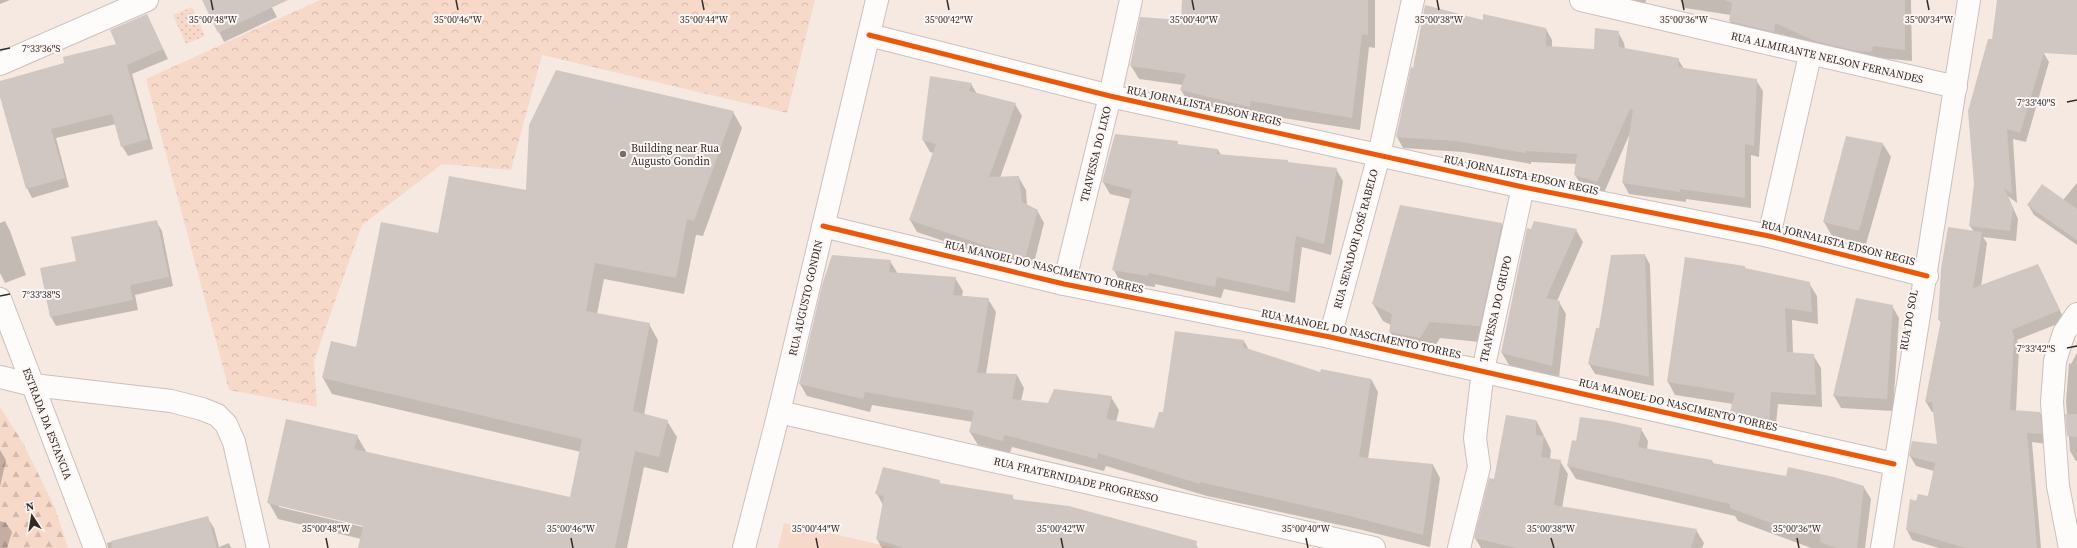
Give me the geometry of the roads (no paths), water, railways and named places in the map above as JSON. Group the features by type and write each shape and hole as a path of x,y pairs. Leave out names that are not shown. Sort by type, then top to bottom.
{"street":[{"path":"0,64 147,0"},
{"name":"RUA AUGUSTO GONDIN","path":"744,548 779,412 878,0"},
{"name":"TRAVESSA DO LIXO","path":"1064,284 1110,96 1131,0"},
{"name":"RUA SENADOR JOSÉ RABELO","path":"1330,336 1379,154 1413,0"},
{"name":"RUA ALMIRANTE NELSON FERNANDES","path":"1581,0 1810,55 1956,87"},
{"name":"RUA DO SOL","path":"1882,548 1894,464 1927,276 1969,0"},
{"name":"RUA JORNALISTA EDSON REGIS","path":"869,35 1110,96 1524,187 1769,236 1927,276"},
{"path":"1769,236 1810,55"},
{"name":"TRAVESSA DO GRUPO","path":"1459,548 1479,467 1475,438 1483,370 1524,187"},
{"name":"RUA MANOEL DO NASCIMENTO TORRES","path":"823,226 1064,284 1330,336 1894,464"},
{"name":"ESTRADA DA ESTANCIA","path":"0,299 95,548"},
{"path":"2070,548 2058,486 2052,402 2055,361 2064,333 2077,314"},
{"path":"0,377 33,385 171,401 202,408 217,415 226,424 234,442 258,548"},
{"name":"RUA FRATERNIDADE PROGRESSO","path":"779,412 1374,548"}],"place":[{"name":"Building near Rua Augusto Gondin","path":"623,154"}]}
